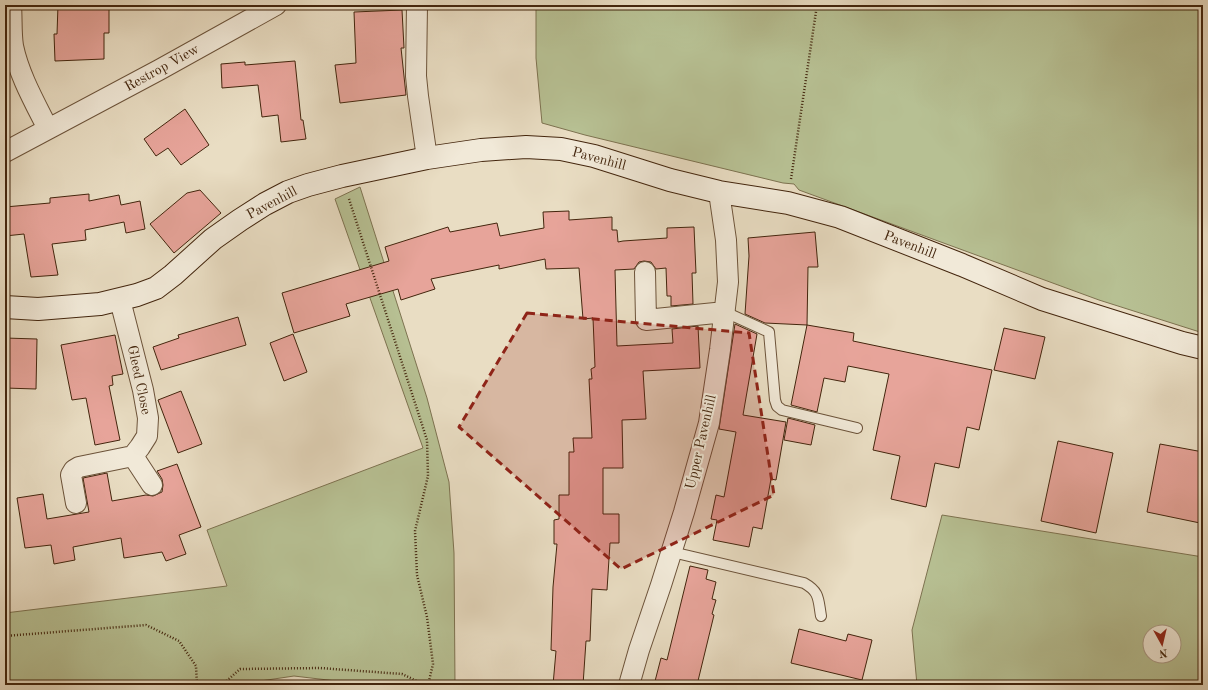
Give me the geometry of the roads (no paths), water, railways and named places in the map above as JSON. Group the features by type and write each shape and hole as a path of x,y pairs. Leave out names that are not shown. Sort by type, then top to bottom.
{"street":[{"path":"12,5 13,44 16,57 21,73 48,130"},
{"name":"Restrop View","path":"5,152 276,5"},
{"path":"417,5 416,76 427,158"},
{"name":"Pavenhill","path":"5,307 38,309 100,304 120,300 156,288 174,275 213,239 265,204 295,189 342,176 427,158 481,150 526,147 561,149 594,156 670,180 719,192 788,203 840,217 962,265 1042,299 1182,343 1203,348"},
{"name":"Upper Pavenhill","path":"629,685 638,650 672,552 709,423 728,282 726,240 719,192"},
{"path":"645,272 646,320 725,312"},
{"name":"Gleed Close","path":"120,300 143,390 148,418 147,436 133,456"},
{"path":"76,503 71,475 74,470 79,467 133,456 152,485"}],"lane":[{"path":"725,312 769,332 775,400 777,406 782,410 857,428"},
{"path":"672,552 804,583 811,587 816,593 821,616"}]}
